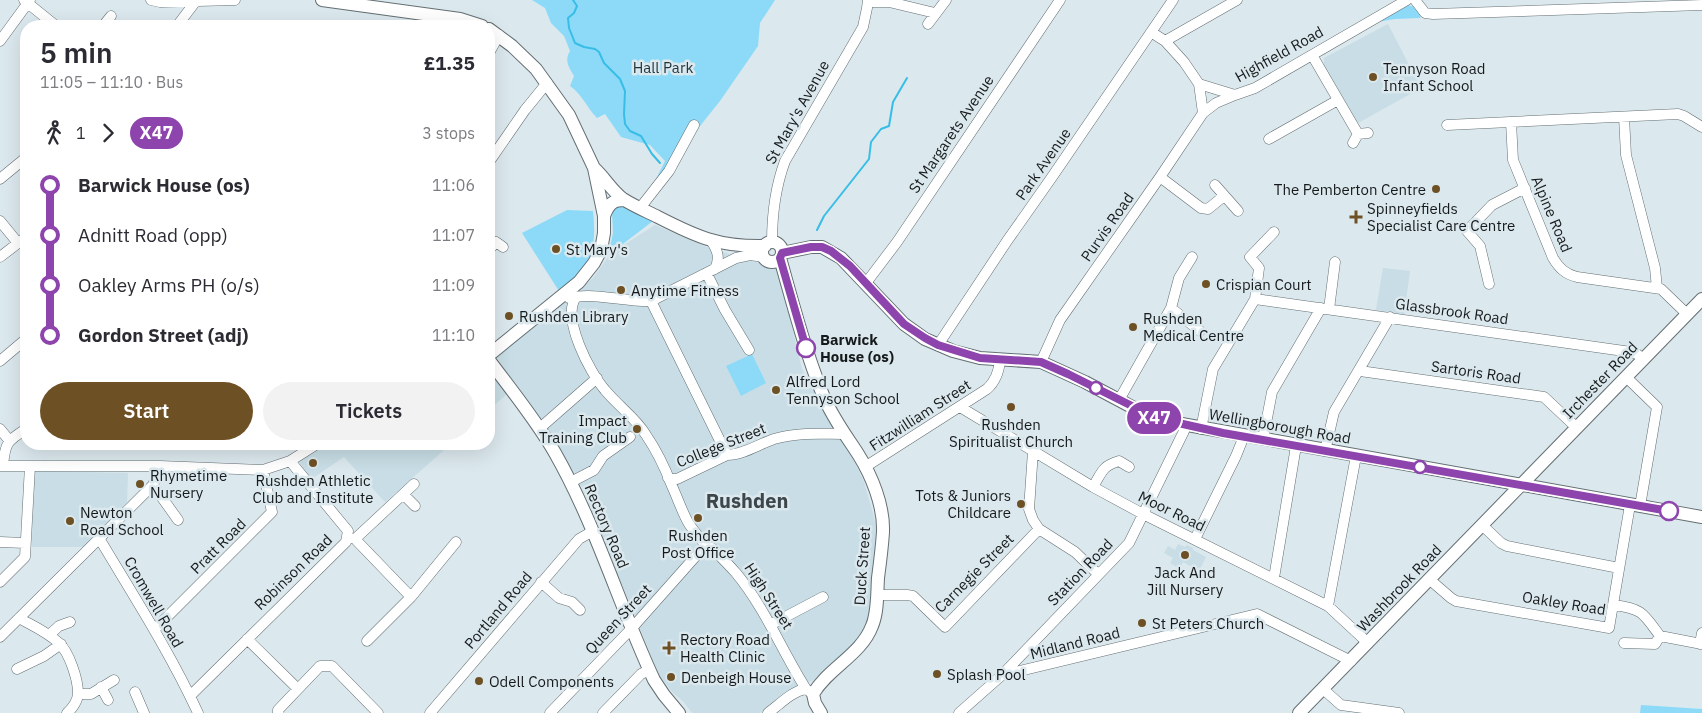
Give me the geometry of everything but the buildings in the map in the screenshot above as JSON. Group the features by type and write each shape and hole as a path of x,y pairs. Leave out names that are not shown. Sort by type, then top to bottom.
{"main road":[{"path":"329,0 433,20"},
{"path":"495,33 525,57 547,83 569,115 594,168 604,216 601,250 592,268 579,282 495,350"},
{"path":"594,168 624,200 688,232 712,242 736,246 767,249 780,246 781,256"},
{"path":"604,216 611,202 624,200"},
{"name":"Wellingborough Road","path":"781,256 811,247 822,247 841,258 904,324 938,345 966,355 1000,360 1041,362 1156,418 1201,429 1702,517"},
{"name":"Duck Street","path":"781,256 802,334 817,380 830,410 866,468 876,492 883,527 874,619 866,639 816,688 809,692"},
{"name":"Irchester Road","path":"1521,485 1702,299"},
{"name":"Rectory Road","path":"495,368 540,428 571,482 593,531 649,670 658,688 679,713"},
{"path":"1536,469 1538,481 1543,489"},
{"path":"1494,480 1500,492 1498,508"},
{"name":"Washbrook Road","path":"1300,713 1521,485"},
{"name":"High Street","path":"809,692 821,713"}],"street":[{"path":"151,0 160,2 234,0"},
{"path":"928,24 946,0"},
{"name":"St Margarets Avenue","path":"866,283 902,234 1060,0"},
{"name":"Park Avenue","path":"938,345 1007,241 1173,0"},
{"path":"1165,41 1237,0"},
{"name":"Highfield Road","path":"1199,84 1235,95 1255,88 1406,0"},
{"path":"1415,0 1425,12 1433,14 1684,3 1702,4"},
{"path":"0,41 28,1 49,20"},
{"path":"182,20 196,1"},
{"path":"868,1 889,2 935,13"},
{"name":"St Mary's Avenue","path":"767,249 774,201 785,161 863,27 868,1"},
{"path":"108,20 111,16"},
{"path":"1151,32 1165,41 1184,62 1199,84 1203,112"},
{"path":"1312,55 1360,137"},
{"path":"495,153 525,110 547,83"},
{"name":"Purvis Road","path":"1041,362 1060,320 1203,112 1216,103 1235,95"},
{"path":"1268,139 1338,100"},
{"path":"1447,125 1678,114 1702,127"},
{"path":"1624,117 1626,155 1655,268 1657,288 1664,292 1687,314"},
{"name":"Alpine Road","path":"1512,122 1513,160 1554,258 1564,271 1577,277 1657,288"},
{"path":"640,208 669,171 694,124"},
{"path":"0,178 20,162"},
{"path":"1160,177 1201,208 1208,208 1224,196"},
{"path":"1215,185 1238,212"},
{"path":"1489,284 1480,246 1464,235 1492,205 1525,188"},
{"path":"0,220 20,238"},
{"path":"1201,429 1213,370 1255,299 1259,268 1250,257 1274,232"},
{"path":"0,257 20,242"},
{"path":"711,271 718,262 718,255 712,242"},
{"path":"495,243 503,247"},
{"path":"554,302 580,296 638,302 650,301 742,256 767,249"},
{"path":"1118,400 1171,308 1179,278 1192,257"},
{"path":"1262,439 1272,392 1325,308 1334,262"},
{"path":"711,271 725,310 749,350"},
{"path":"579,282 578,290 580,296"},
{"name":"High Street","path":"580,296 572,303 573,323 580,349 605,390 642,428 659,456 680,508 690,525 708,548 712,548 737,574 770,625 809,692"},
{"name":"Glassbrook Road","path":"1255,299 1631,352 1643,359"},
{"path":"650,301 727,455"},
{"path":"1171,308 1200,331"},
{"path":"1325,451 1334,412 1360,371 1390,317"},
{"path":"0,361 20,344"},
{"name":"Fitzwilliam Street","path":"866,468 987,389 994,382 1000,360"},
{"name":"Sartoris Road","path":"1360,371 1544,397 1576,427"},
{"name":"Oakley Road","path":"1429,579 1456,601 1609,628 1619,568 1657,407 1626,377"},
{"path":"540,428 597,378"},
{"name":"Moor Road","path":"960,408 1093,487 1143,514 1328,606 1368,643"},
{"name":"Station Road","path":"959,713 1002,675 1129,543 1186,426"},
{"path":"0,430 9,440"},
{"path":"20,433 9,440 5,448 2,466 160,466 264,470 290,462 299,450"},
{"name":"College Street","path":"668,478 672,479 683,476 727,455 734,455 774,439 795,434 844,434"},
{"path":"1195,539 1244,436"},
{"path":"571,482 594,470 603,456 630,437"},
{"path":"1274,578 1296,446"},
{"path":"1033,451 1029,509 1033,520 1039,529 1075,552 1098,574"},
{"path":"1328,606 1356,456"},
{"path":"1093,487 1108,464 1119,461 1129,466"},
{"name":"Robinson Road","path":"190,696 352,538 290,462"},
{"path":"0,582 25,557 30,466"},
{"path":"0,637 152,485 160,466"},
{"name":"Pratt Road","path":"154,630 272,512 264,470"},
{"path":"411,597 352,538 414,484"},
{"path":"152,485 178,520"},
{"path":"403,494 415,506"},
{"path":"1482,525 1501,543 1507,546 1619,568"},
{"name":"Carnegie Street","path":"877,595 913,596 945,627 1039,529"},
{"name":"Portland Road","path":"430,713 579,538 593,531"},
{"name":"Cromwell Road","path":"99,538 154,630 190,696 194,711"},
{"path":"0,542 25,543"},
{"path":"367,641 411,597 456,542"},
{"name":"Queen Street","path":"550,713 632,628 695,557 702,550 708,548"},
{"path":"541,582 559,598 572,602 580,610"},
{"path":"770,625 823,597"},
{"path":"1614,605 1639,610 1645,614 1660,636"},
{"name":"Midland Road","path":"1002,675 1257,614 1351,661"},
{"path":"19,618 61,644 71,661 78,694 73,708 68,713"},
{"path":"49,635 59,626 70,622"},
{"path":"1660,636 1701,640"},
{"path":"1624,643 1655,644 1660,636"},
{"path":"247,639 298,689"},
{"path":"17,669 44,656 61,644"},
{"path":"278,713 278,710 320,666 332,666 378,713"},
{"path":"603,713 641,674 649,670"},
{"path":"78,694 91,694 114,680"},
{"path":"101,688 108,700"},
{"path":"1323,689 1341,705 1399,713"},
{"path":"768,713 792,694 800,690 809,692"},
{"path":"135,692 144,713"}],"shaded area":[{"name":"Tennyson Road Infant School","path":"1388,24 1421,88 1358,123 1324,65 1324,58"},
{"path":"655,225 707,247 778,269 802,369 864,482 877,530 871,620 859,638 815,680 798,685 760,713 692,713 659,675 582,487 496,356 593,278 611,253"},
{"path":"1383,268 1410,271 1404,315 1376,310"},
{"path":"495,378 507,394 495,405"},
{"path":"319,450 444,450 385,502 344,457 310,480 299,461"},
{"name":"Newton Road School","path":"33,471 128,473 127,502 84,547 32,547"},
{"name":"Jack And Jill Nursery","path":"1178,544 1185,547 1187,545 1206,557 1199,571 1183,562 1180,569 1170,563 1173,558 1164,553 1168,546 1175,550"}],"green space":[{"name":"Hall Park","path":"532,0 775,0 760,23 758,46 720,101 700,126 664,184 656,179 665,161 650,145 621,137 605,114 597,118 578,93 570,86 574,76 568,64 567,58 570,51 564,36 551,23 545,8"},
{"path":"1408,5 1415,7 1421,15 1420,18 1377,22"},
{"path":"622,204 653,221 611,253 609,252 613,233 612,211"},
{"path":"567,210 593,211 594,241 587,262 577,275 559,291 522,233"},
{"path":"752,354 766,383 741,396 726,366"},
{"path":"1641,705 1702,709 1702,713 1640,713"}],"waterway":[{"path":"573,0 577,6 574,13 568,18 569,28 575,43 599,52 604,63 620,79 625,91 625,124 630,131 641,136 660,163"},
{"path":"817,230 824,216 869,159 871,142 881,129 889,126 893,102 907,78"}],"bus line":[{"name":"X47","path":"806,348 780,258 782,253 811,247 822,247 831,251 850,266 904,324 914,332 938,345 980,358 1030,360 1050,365 1118,400 1165,421 1223,433 1669,511"}],"place":[{"name":"Tennyson Road Infant School","path":"1373,77"},
{"name":"The Pemberton Centre","path":"1436,189"},
{"name":"Spinneyfields Specialist Care Centre","path":"1356,217"},
{"name":"St Mary's","path":"556,249"},
{"name":"Crispian Court","path":"1206,284"},
{"name":"Anytime Fitness","path":"621,290"},
{"name":"Rushden Library","path":"509,316"},
{"name":"Rushden Medical Centre","path":"1133,327"},
{"name":"Barwick House (os)","path":"806,348"},
{"name":"Alfred Lord Tennyson School","path":"776,390"},
{"name":"Rushden Spiritualist Church","path":"1011,407"},
{"name":"Impact Training Club","path":"637,429"},
{"name":"Rushden Athletic Club and Institute","path":"313,463"},
{"name":"Rhymetime Nursery","path":"140,484"},
{"name":"Tots & Juniors Childcare","path":"1021,504"},
{"name":"Rushden Post Office","path":"698,518"},
{"name":"Newton Road School","path":"70,521"},
{"name":"Jack And Jill Nursery","path":"1185,555"},
{"name":"St Peters Church","path":"1142,623"},
{"name":"Rectory Road Health Clinic","path":"669,648"},
{"name":"Splash Pool","path":"937,674"},
{"name":"Denbeigh House","path":"671,677"},
{"name":"Odell Components","path":"479,681"}],"district":[{"name":"Rushden","path":"747,500"}]}
